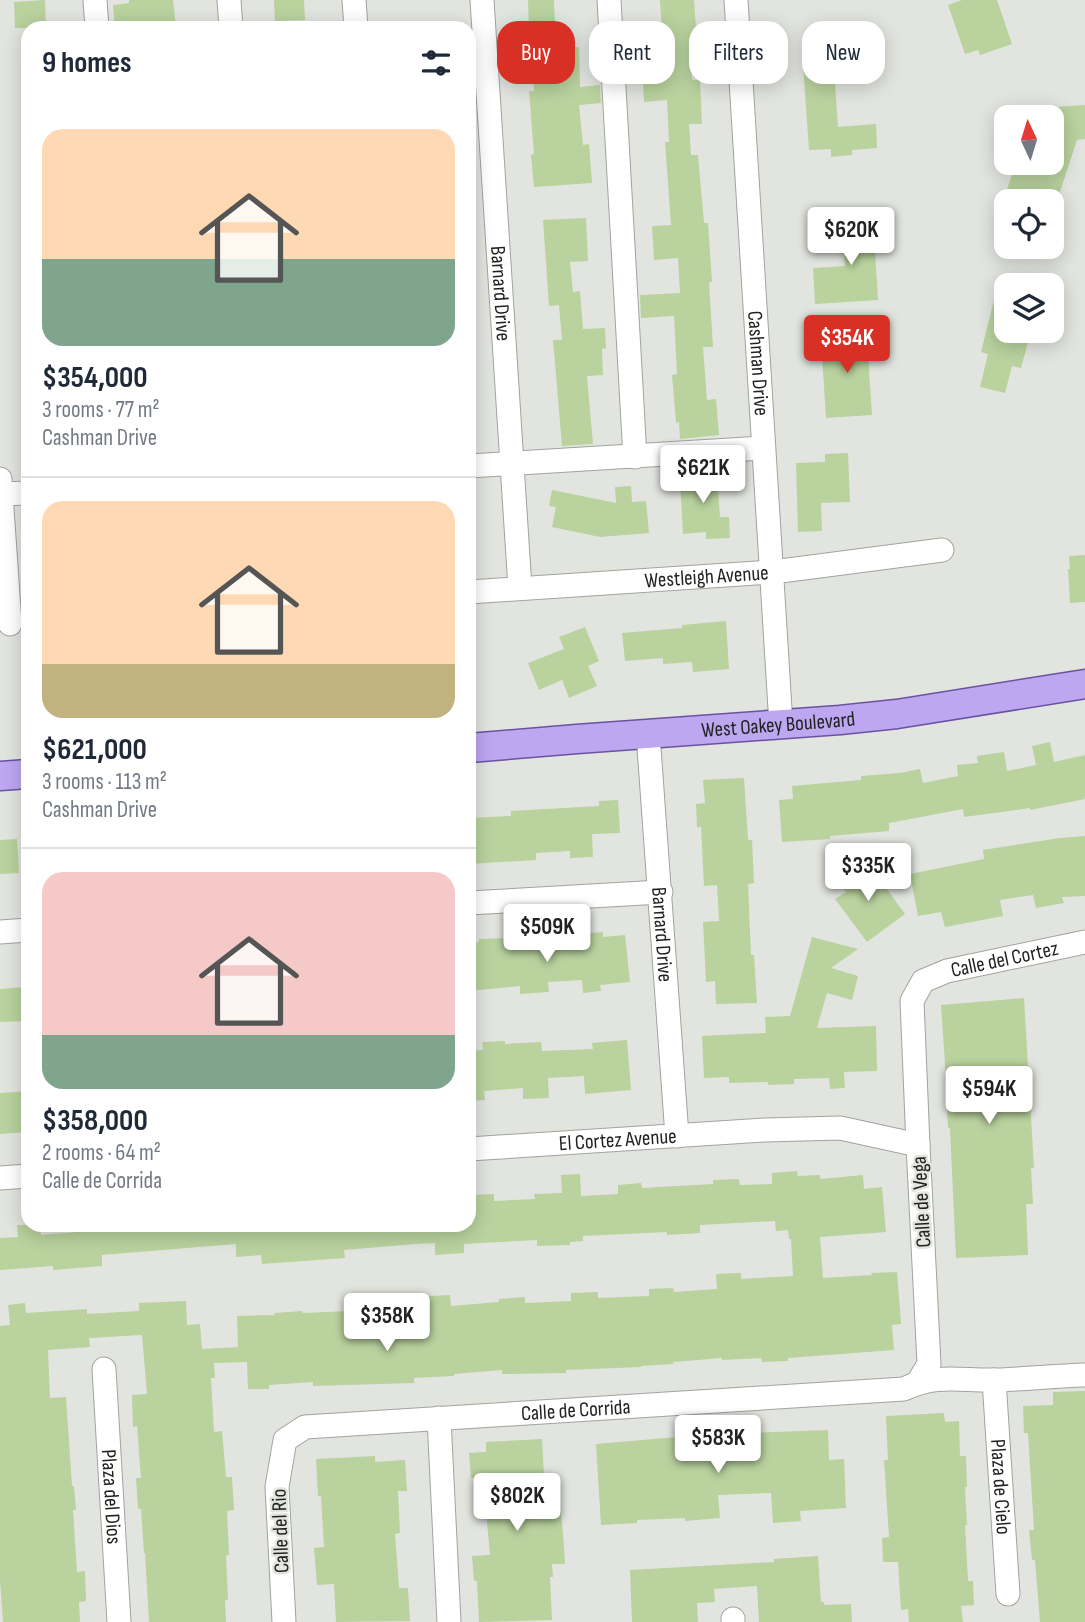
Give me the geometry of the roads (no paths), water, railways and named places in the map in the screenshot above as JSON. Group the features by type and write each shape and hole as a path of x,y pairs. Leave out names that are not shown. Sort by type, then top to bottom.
{"main road":[{"name":"West Oakey Boulevard","path":"476,747 897,714 1085,684"},
{"path":"0,776 21,774"}],"street":[{"path":"95,0 96,21"},
{"path":"229,0 230,21"},
{"path":"354,0 356,21"},
{"name":"Barnard Drive","path":"482,0 520,588"},
{"path":"609,0 635,457"},
{"name":"Cashman Drive","path":"736,0 781,725"},
{"path":"476,466 763,448"},
{"path":"13,623 0,489 21,491"},
{"name":"Westleigh Avenue","path":"476,591 773,572 942,550"},
{"name":"Barnard Drive","path":"648,734 677,1136"},
{"path":"476,903 661,891"},
{"path":"0,932 21,930"},
{"name":"Calle del Cortez","path":"923,981 947,971 1085,942"},
{"name":"Calle de Vega","path":"918,1382 929,1364 912,1001 923,981"},
{"name":"El Cortez Avenue","path":"476,1149 765,1130 840,1128 918,1145"},
{"path":"0,1178 21,1176"},
{"name":"Plaza del Dios","path":"104,1369 119,1622"},
{"name":"Calle de Corrida","path":"285,1440 305,1427 904,1389 918,1382 948,1377 994,1380 1085,1375"},
{"name":"Plaza de Cielo","path":"994,1380 1008,1594"},
{"path":"439,1418 449,1622"},
{"name":"Calle del Rio","path":"284,1622 277,1487 285,1440"}]}
